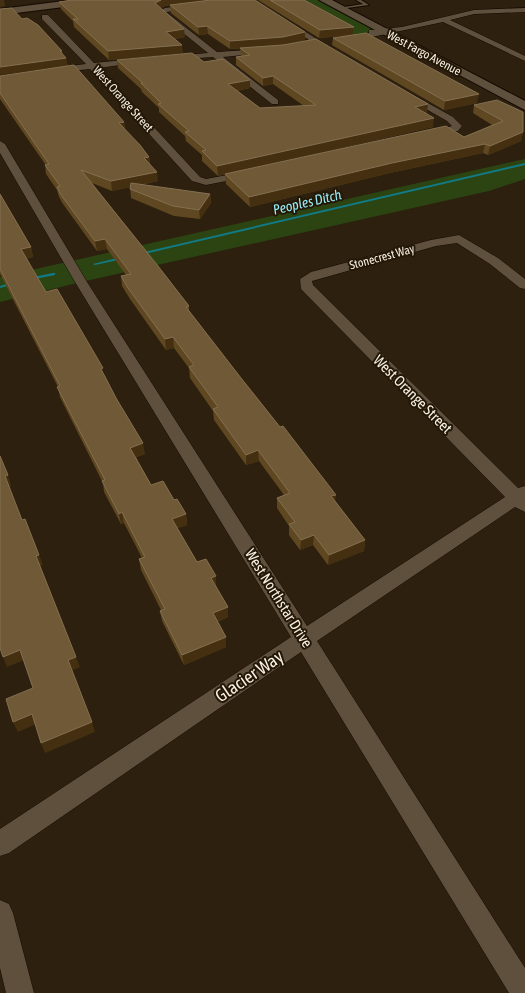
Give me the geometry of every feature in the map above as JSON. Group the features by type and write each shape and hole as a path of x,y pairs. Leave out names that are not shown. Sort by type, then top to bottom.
{"main road":[{"path":"0,8 85,0"},
{"path":"0,12 60,2 96,0"},
{"name":"West Fargo Avenue","path":"324,0 525,106"}],"street":[{"path":"249,0 338,55"},
{"path":"200,5 162,11 214,56 275,102"},
{"path":"300,46 317,42 349,40 474,12 525,10"},
{"name":"West Orange Street","path":"45,17 132,107 184,168 200,181 216,181 254,172"},
{"path":"443,19 525,58"},
{"path":"46,72 92,65 274,50"},
{"path":"398,89 456,123 457,128 417,138"},
{"name":"West Northstar Drive","path":"0,144 34,203 525,993"},
{"name":"Stonecrest Way","path":"306,279 417,248 459,239 494,261 525,285"},
{"name":"West Orange Street","path":"306,279 306,286 355,337 522,498"},
{"name":"Glacier Way","path":"0,844 304,639 522,498"},
{"path":"0,913 20,993"}],"lane":[{"path":"340,8 367,4 358,0"}],"green space":[{"path":"300,0 328,0 356,15 392,30 333,41 343,36"},
{"path":"525,159 525,179 489,191 81,282 0,302 0,277"}],"building":[{"path":"72,0 161,0 155,3 184,29 166,32 182,45 108,51 73,19 78,19 59,2"},
{"path":"211,0 255,0 305,32 283,37 230,41 207,26 198,27 170,5"},
{"path":"270,0 304,0 354,27 320,30"},
{"path":"12,8 22,19 27,18 38,25 66,58 0,67 0,9"},
{"path":"366,33 479,94 445,101 333,38"},
{"path":"316,39 428,104 415,107 434,118 217,166 202,151 206,150 185,132 189,131 158,104 161,103 141,83 143,83 117,60 192,53 204,62 223,59 250,80 228,84 260,108 316,105 273,76 263,78 236,57 250,55 240,48 283,45"},
{"path":"74,65 124,122 119,123 140,145 149,157 144,158 157,172 111,181 81,170 189,306 186,307 241,378 280,427 283,426 336,495 331,496 365,540 329,555 314,535 301,540 289,524 295,522 277,498 290,493 258,450 246,455 213,409 218,407 189,367 194,365 173,337 165,339 128,288 121,276 131,274 105,239 95,241 61,195 57,187 60,186 45,165 49,164 0,93 0,76"},
{"path":"497,100 523,112 523,132 490,146 485,144 392,163 249,197 225,174 446,126 464,137 503,121 474,105"},
{"path":"131,183 210,194 199,210 173,206 130,189"},
{"path":"0,194 31,247 21,249 46,292 57,289 103,368 101,369 116,398 143,443 130,448 151,485 163,481 174,500 177,499 186,514 172,519 197,562 206,559 216,576 211,578 228,607 213,613 226,637 182,655 160,611 165,609 139,559 145,557 122,512 119,514 102,481 105,480 57,387 60,386 0,269"},
{"path":"0,456 8,475 5,476 22,520 25,519 39,555 36,556 76,657 68,660 92,722 41,743 32,714 13,722 6,699 33,688 20,650 3,657 0,648"}],"waterway":[{"name":"Peoples Ditch","path":"140,254 525,164"},
{"name":"Peoples Ditch","path":"95,264 121,258"},
{"name":"Peoples Ditch","path":"30,279 53,274"},
{"name":"Peoples Ditch","path":"0,287 13,283"}]}
